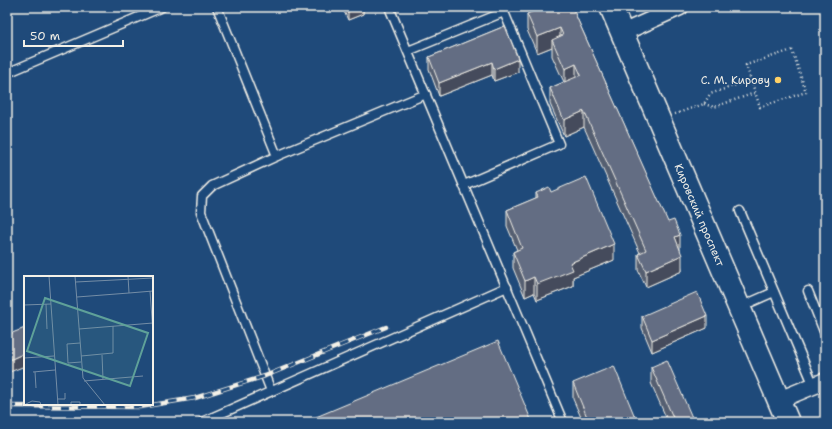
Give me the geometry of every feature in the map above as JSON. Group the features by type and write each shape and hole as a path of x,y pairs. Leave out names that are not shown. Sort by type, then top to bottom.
{"main road":[{"name":"Кировский проспект","path":"611,7 788,422"}],"street":[{"path":"622,33 680,7"},
{"path":"778,400 819,384"}],"lane":[{"path":"7,73 162,7"},
{"path":"217,7 277,156"},
{"path":"389,7 508,287 563,422"},
{"path":"408,51 504,12 560,144 464,185"},
{"path":"271,391 201,212 202,196 212,186 277,156 426,94"},
{"path":"740,211 774,292 819,384"},
{"path":"202,422 508,287"},
{"path":"808,291 825,334"},
{"path":"739,307 774,292"}],"path":[{"path":"792,50 806,92 760,107 755,93 746,65 792,50"},
{"path":"704,104 710,94 751,80"},
{"path":"674,114 704,104 714,107 755,93"}],"building":[{"path":"346,7 358,7 348,11"},
{"path":"543,7 572,7 668,222 674,220 680,235 675,237 682,255 646,271 638,254 646,250 584,111 564,120 550,88 581,75 576,64 565,69 552,40 563,35 560,28 537,37 527,14"},
{"path":"505,26 518,59 494,69 492,62 439,83 429,57"},
{"path":"586,177 614,244 570,263 573,270 537,284 534,277 525,281 513,252 522,248 507,210 538,197 536,193 549,187 551,192"},
{"path":"697,292 707,316 652,340 642,316"},
{"path":"24,328 24,353 7,361 7,335"},
{"path":"498,341 532,422 304,422"},
{"path":"667,360 694,422 675,422 651,367"},
{"path":"614,366 637,422 589,422 573,383"}],"railway":[{"path":"153,405 195,398 265,376 386,327"},
{"path":"7,406 140,407 152,405"}],"place":[{"name":"С. М. Кирову","path":"778,80"}]}
